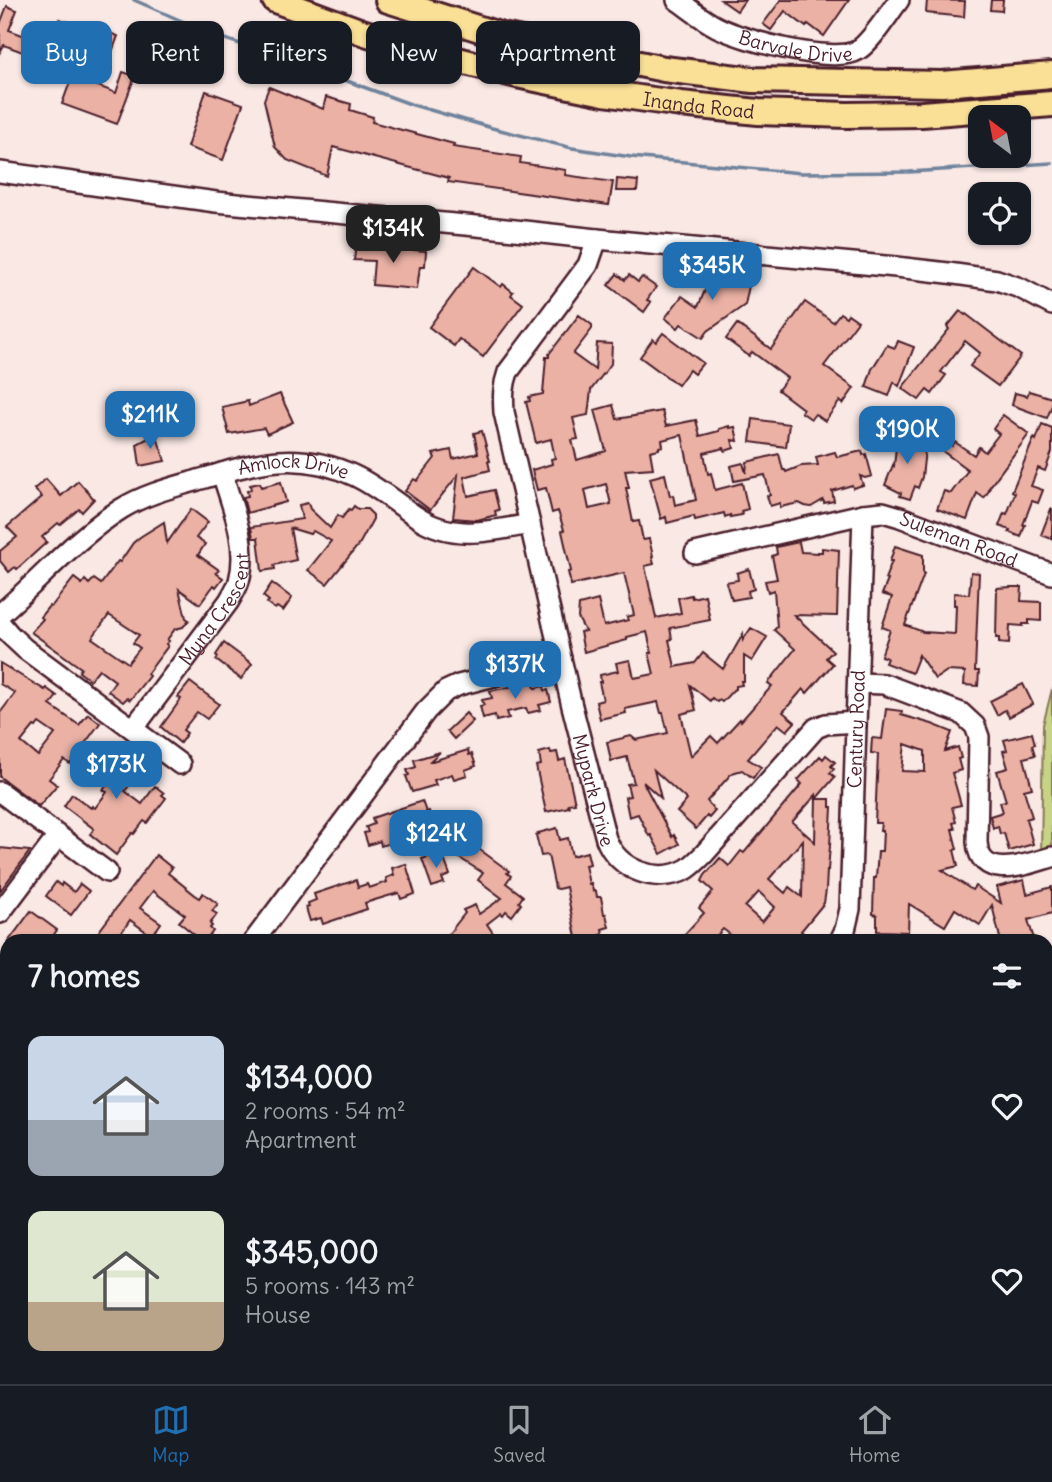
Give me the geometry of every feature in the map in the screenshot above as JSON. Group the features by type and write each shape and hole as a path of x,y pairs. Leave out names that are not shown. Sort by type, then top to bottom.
{"main road":[{"name":"Inanda Road","path":"275,0 362,32 504,72 604,93 681,104 758,112 847,115 922,114 1052,104"},
{"name":"Inanda Road","path":"388,0 502,36 637,65 715,75 753,79 942,84 1052,75"}],"street":[{"name":"Barvale Drive","path":"677,0 716,27 741,37 776,47 830,54 851,53 862,47 899,0"},
{"path":"0,172 216,202 983,277 1020,288 1052,305"},
{"name":"Mypark Drive","path":"597,239 588,265 508,372 504,384 504,412 575,720 608,844 621,862 633,869 666,875 687,869 816,728 826,724 856,722"},
{"name":"Amlock Drive","path":"0,614 121,509 162,490 249,464 276,460 317,462 335,467 376,487 420,519 446,531 489,532 530,524"},
{"name":"Myna Crescent","path":"133,729 229,601 239,582 241,544 222,473"},
{"name":"Suleman Road","path":"695,553 874,512 890,514 1052,575"},
{"name":"Century Road","path":"843,934 850,909 863,514"},
{"path":"0,623 25,649 180,764"},
{"path":"259,934 436,699 458,685 561,659"},
{"path":"858,682 880,683 895,688 961,713 975,726 979,737 977,849 987,864 1004,868 1052,857"},
{"path":"0,792 107,872"},
{"path":"0,913 58,836"}],"green space":[{"path":"1052,689 1052,855 1041,858 1043,725"}],"building":[{"path":"721,0 745,0 737,11"},
{"path":"781,0 849,0 824,36 808,24 806,27 785,11 771,30 763,24"},
{"path":"927,0 965,1 964,17 926,13"},
{"path":"991,0 1003,0 1002,11 990,10"},
{"path":"7,6 17,10 9,30 21,35 21,51 4,45 0,52 0,24"},
{"path":"112,34 118,36 112,52"},
{"path":"123,72 126,73 126,84 132,84 117,124 62,104 69,84 95,84 116,93"},
{"path":"269,87 323,109 326,97 351,104 350,110 373,117 372,122 454,144 453,147 521,157 520,163 566,170 565,175 613,182 609,205 448,182 449,178 333,147 327,176 287,160 275,147 264,100"},
{"path":"206,91 243,104 223,160 187,147"},
{"path":"617,179 638,181 637,191 616,191"},
{"path":"356,245 426,251 425,266 420,266 417,289 372,285 374,261 354,260"},
{"path":"703,266 746,275 745,281 750,281 745,305 708,331 703,338 681,324 678,328 665,318 682,296 698,307 708,283 700,282"},
{"path":"474,267 501,287 503,284 513,292 511,295 523,304 483,357 459,339 454,346 429,327"},
{"path":"617,274 625,280 629,275 638,282 642,277 656,287 647,300 651,302 644,312 608,285"},
{"path":"805,302 833,322 840,313 846,317 848,314 858,321 824,366 854,388 843,404 840,401 825,421 815,414 811,419 801,412 803,409 778,390 787,378 752,352 749,356 726,339 737,324 771,349"},
{"path":"960,311 1021,356 998,386 970,366 980,353 965,341 941,372 946,375 932,394 927,390 919,400 902,388"},
{"path":"579,315 592,325 592,329 573,354 595,370 597,343 612,344 611,364 591,390 588,415 573,418 578,439 572,440 577,460 606,451 595,410 613,405 617,419 662,411 666,426 696,420 700,436 729,426 735,427 738,441 732,440 734,448 704,453 708,474 711,473 715,490 742,483 748,509 741,511 742,515 725,517 724,513 695,520 694,516 667,523 666,517 661,519 650,478 665,474 675,505 696,500 682,435 662,440 663,446 650,451 653,468 625,470 633,522 639,521 643,540 649,539 653,556 654,564 645,566 656,618 681,613 678,598 705,595 710,620 670,628 672,639 669,640 675,667 695,663 703,653 723,669 743,634 743,640 751,628 767,637 752,661 744,656 744,681 722,702 712,698 710,701 690,685 696,710 681,714 691,756 711,736 718,743 740,719 741,721 772,686 768,683 795,649 774,630 777,627 774,590 768,592 765,581 777,579 772,556 777,554 776,547 799,542 801,552 818,553 822,552 822,548 839,550 837,616 794,615 833,651 826,658 833,664 807,693 803,689 783,712 795,722 787,731 778,724 748,759 761,767 753,778 742,770 732,773 707,801 715,811 696,829 677,812 687,800 654,770 661,798 643,782 672,837 674,835 679,844 661,854 638,814 629,817 625,797 630,796 627,784 634,783 627,757 611,761 607,742 631,736 636,740 668,733 663,713 658,702 625,709 626,713 600,719 596,702 603,700 600,675 618,671 616,663 630,660 634,678 654,674 647,632 584,652 580,632 585,631 578,618 579,605 598,600 604,626 628,620 627,617 634,615 624,573 571,585 568,572 571,571 562,531 564,530 558,511 552,513 546,488 537,490 532,470 552,464 551,459 555,458 551,439 536,443 526,402 530,401 529,397 543,394 546,357 549,357","holes":["606,484 611,504 589,509 585,490"]},
{"path":"663,333 703,363 694,374 689,370 678,385 640,357 653,339 656,342"},
{"path":"898,341 914,347 899,386 894,382 889,396 866,387 872,369 887,345 895,348"},
{"path":"1029,391 1052,398 1047,418 1012,405 1015,393 1027,396"},
{"path":"280,394 293,422 267,434 264,428 229,434 222,407 248,401 249,406"},
{"path":"1003,415 1029,434 984,498 977,493 967,520 937,509 944,491 951,493 968,470 937,447 943,439 952,446 955,442 974,455 979,447 985,452 999,434 993,429"},
{"path":"753,419 789,424 786,447 750,442"},
{"path":"1042,424 1052,428 1052,452 1045,471 1038,468 1031,486 1043,490 1038,503 1032,501 1021,537 999,526 1004,513 1007,514 1015,493 1012,491"},
{"path":"482,431 490,470 464,477 468,496 494,490 499,510 495,511 496,515 477,520 453,518 458,475 430,510 405,491 414,479 417,481 435,458 433,454 451,450 453,459 478,453 474,433"},
{"path":"156,434 165,461 140,466 137,444"},
{"path":"897,437 926,441 922,477 910,499 900,496 901,493 885,485 894,466"},
{"path":"862,451 863,455 866,454 872,476 860,476 863,485 832,491 834,501 824,503 823,500 811,507 799,503 770,506 765,475 734,481 731,466 743,463 746,473 747,462 779,454 786,472 801,466 818,465 816,457 835,452 837,457"},
{"path":"46,479 61,496 78,481 94,499 82,512 79,509 60,525 58,523 42,537 47,542 17,569 15,567 9,572 0,561 0,551 17,537 7,527 42,497 34,489"},
{"path":"281,482 286,502 247,513 243,497 248,496 250,485 260,483 261,487"},
{"path":"308,503 310,509 330,528 338,515 342,518 354,506 367,509 373,515 360,543 327,584 308,570 331,541 313,531 310,534 290,528 296,560 262,571 258,538 253,538 251,527 302,519 299,505"},
{"path":"191,509 208,522 196,538 205,544 198,555 219,570 216,573 223,578 216,587 214,585 200,604 179,589 186,618 189,620 183,627 175,629 167,640 168,646 147,674 149,676 130,700 127,698 123,702 108,691 115,681 99,669 90,680 79,672 81,668 31,632 43,619 40,617 74,578 82,584 85,580 89,584 94,579 101,584 133,543 164,522 167,543","holes":["109,615 139,635 133,643 140,648 128,663 92,638"]},
{"path":"1052,509 1052,539 1041,535"},
{"path":"895,546 923,555 924,574 905,625 923,632 955,634 954,593 969,594 971,572 979,573 975,671 979,671 978,686 964,685 965,672 947,671 935,679 919,655 912,673 885,663 887,658 881,656 890,630 882,627 892,597 882,594 888,580 885,579"},
{"path":"749,569 754,589 748,591 749,597 732,600 726,582 738,580 737,573"},
{"path":"272,583 292,598 283,611 267,603 269,601 263,596"},
{"path":"1022,587 1021,601 1041,602 1041,621 1029,620 1029,624 1023,626 1010,625 1009,644 999,643 999,638 996,638 997,588"},
{"path":"224,643 252,664 241,679 216,660 216,655"},
{"path":"0,663 57,696 50,705 79,725 88,714 100,723 70,764 64,760 49,779 57,785 39,806 0,777 0,713 15,693 0,684","holes":["39,723 55,734 38,756 21,742"]},
{"path":"190,682 219,704 207,719 197,712 183,730 187,733 180,743 161,727"},
{"path":"533,682 535,688 544,686 545,691 548,690 551,702 539,705 541,710 528,713 526,708 507,712 509,718 496,721 495,715 483,718 480,706 484,705 482,700 492,698 490,691"},
{"path":"1023,684 1033,704 1009,717 1005,710 997,715 990,701"},
{"path":"886,709 902,711 901,715 952,732 945,751 958,747 961,758 958,759 961,770 952,773 961,805 952,807 956,822 953,823 955,829 952,829 958,866 942,870 972,890 975,886 1001,903 997,887 1024,880 1027,894 1052,887 1052,913 1028,920 1032,934 999,934 992,905 980,925 955,909 945,926 909,904 908,932 877,931 877,915 873,914 874,878 878,851 882,851 883,831 880,831 881,823 875,823 878,754 871,753 872,738 882,739","holes":["905,744 925,751 925,772 902,771"]},
{"path":"466,713 473,721 454,739 447,731"},
{"path":"1032,733 1035,755 1024,758 1032,788 1024,790 1032,817 1026,819 1033,844 1009,851 1004,833 1000,834 998,826 993,828 990,816 1003,812 1000,802 1006,801 997,771 1008,768 1003,751 1007,750 1004,740"},
{"path":"109,743 136,763 149,760 125,791 142,804 155,786 166,798 147,823 144,821 134,834 132,833 116,855 90,834 94,829 64,806 72,794 95,808 107,792 103,790 107,785 88,771"},
{"path":"468,750 476,766 465,770 467,775 454,779 452,774 434,780 436,785 412,792 406,776 409,775 407,770 416,767 414,760 440,752 429,762"},
{"path":"550,750 551,753 557,752 559,761 565,759 575,803 546,812 536,766 541,765 539,753"},
{"path":"826,755 835,762 830,773 835,777 816,799 830,799 832,807 828,870 824,903 801,931 803,933 730,934 723,929 718,934 685,934 704,913 699,908 713,891 702,881 705,875 720,858 729,866 741,851 744,853 802,784 798,780 820,756 823,759","holes":["816,795 816,799 815,842 792,822","803,840 802,897 789,887 785,893 769,879","759,892 775,907 762,922 745,907"]},
{"path":"422,801 433,824 422,827 423,832 414,835 410,831 392,837 393,842 381,846 380,841 368,845 364,833 368,832 366,827 374,824 372,818"},
{"path":"557,828 560,840 568,838 572,856 587,852 590,864 585,865 589,884 591,883 593,891 596,891 597,897 601,897 609,927 602,929 603,934 575,934 566,887 555,888 548,855 541,856 536,835"},
{"path":"468,841 509,871 507,873 511,876 506,883 523,896 519,902 521,904 512,916 506,911 487,924 494,934 449,934 465,913 463,910 475,905 479,914 502,898 478,880 483,873 458,857"},
{"path":"0,848 30,851 0,891"},
{"path":"156,855 172,868 168,873 199,898 203,893 218,904 212,911 217,914 210,924 213,931 211,934 193,934 179,922 185,915 153,891 140,908 161,923 153,934 149,934 130,920 120,934 97,934"},
{"path":"434,855 436,861 444,859 450,875 442,878 444,883 432,887 422,859"},
{"path":"406,864 415,894 401,899 399,893 365,903 367,909 323,924 321,918 310,921 306,908 309,907 308,903 316,900 314,894 356,880 358,887 367,884 369,888 387,882 386,878 394,875 392,868"},
{"path":"56,882 74,892 80,884 89,891 71,915 46,896"},
{"path":"31,911 57,930 54,934 14,934"}],"waterway":[{"path":"134,0 216,36 413,105 572,148 631,157 801,173 909,172 1052,163"}]}
